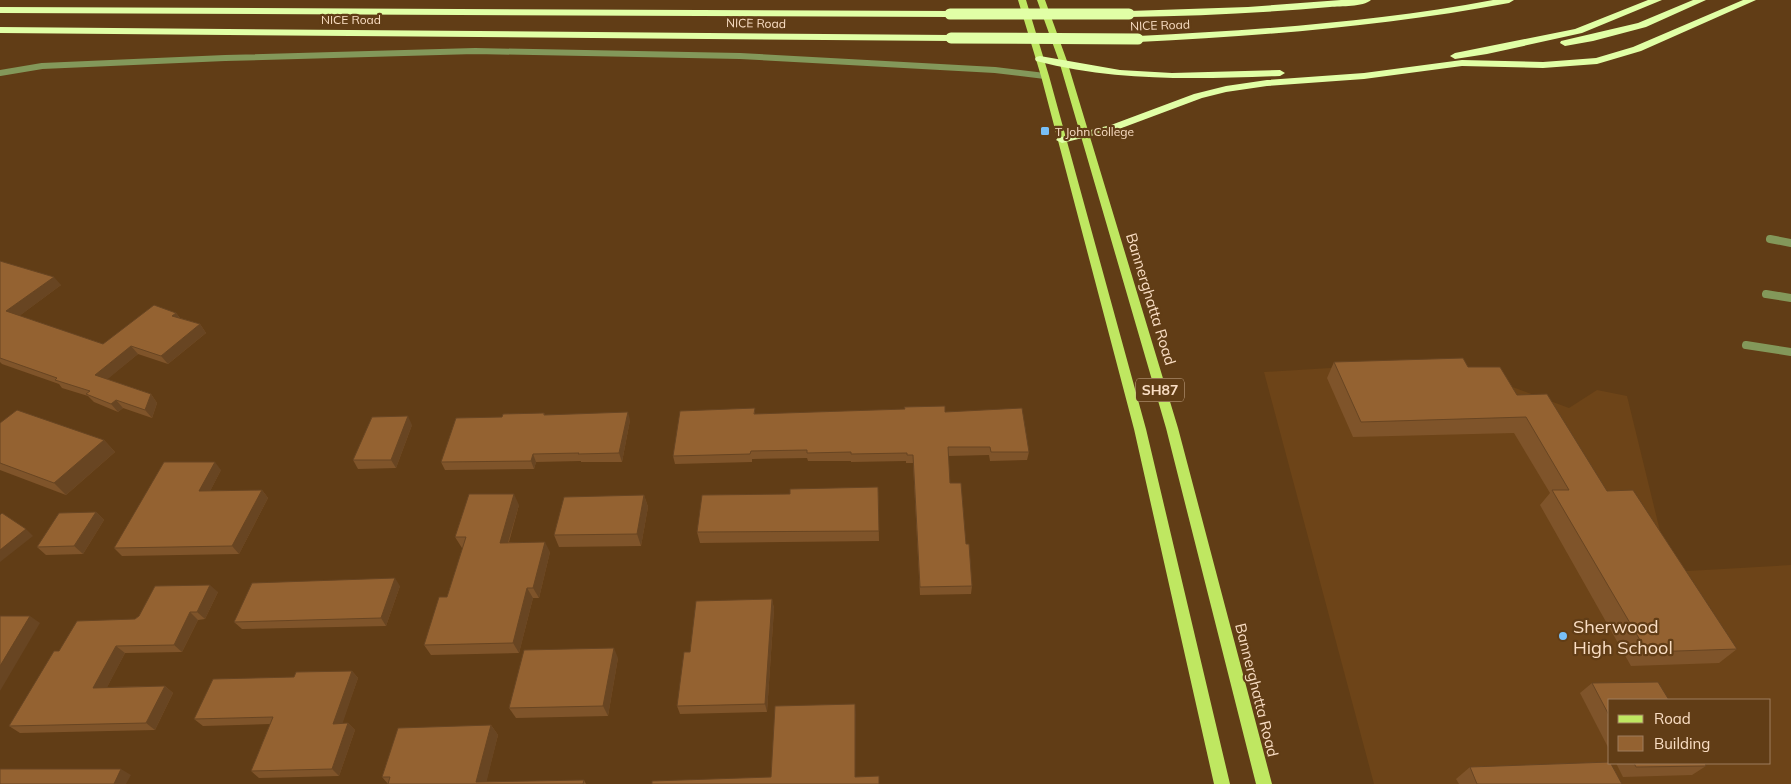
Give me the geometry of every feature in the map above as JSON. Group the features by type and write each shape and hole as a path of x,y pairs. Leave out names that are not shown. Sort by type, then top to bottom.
{"highway":[{"path":"71,0 140,10"},
{"name":"NICE Road","path":"0,10 1195,14 1287,9 1366,0"},
{"name":"NICE Road","path":"0,30 1138,39 1269,32 1334,26 1400,19 1509,0"},
{"path":"1040,58 1120,73 1172,76 1304,72 1409,62 1487,51 1578,31 1657,0"},
{"path":"1487,51 1526,50 1593,38 1642,25 1701,0"},
{"path":"1062,140 1115,128 1198,96 1226,89 1267,83 1389,73 1462,63 1543,65 1597,62 1637,49 1751,0"},
{"path":"1453,56 1462,63"}],"main road":[{"name":"SH87","path":"1022,0 1045,76 1140,429 1222,784"},
{"name":"Bannerghatta Road","path":"1041,0 1062,61 1172,428 1264,784"}],"street":[{"path":"0,73 52,66 475,50 740,56 995,70 1045,76"},
{"path":"1770,239 1791,243"},
{"path":"1766,294 1791,298"},
{"path":"1746,345 1791,352"}],"shaded area":[{"name":"Sherwood High School","path":"1442,361 1569,408 1597,390 1627,396 1670,572 1791,565 1791,784 1374,784 1264,372"}],"building":[{"path":"0,261 54,277 6,311 103,344 154,305 176,313 172,316 200,324 161,356 131,346 95,375 151,394 145,410 116,400 111,404 86,394 90,391 55,380 57,378 0,358"},
{"path":"1463,358 1468,367 1500,367 1517,395 1547,394 1607,491 1633,490 1737,649 1647,652 1552,490 1569,490 1526,417 1361,422 1334,362"},
{"path":"945,406 945,412 1022,408 1029,452 991,452 990,447 948,447 950,483 961,483 966,544 969,544 972,586 920,587 913,455 907,455 907,453 807,453 807,450 751,451 750,454 673,456 680,411 755,408 754,414"},
{"path":"17,410 104,440 54,483 0,463 0,423"},
{"path":"628,412 619,453 533,454 531,461 441,462 456,418 502,417 503,414 544,413 544,415"},
{"path":"408,416 391,460 353,460 372,417"},
{"path":"164,462 215,462 199,491 262,490 232,546 114,548"},
{"path":"878,487 879,531 697,532 702,495 790,494 790,489"},
{"path":"469,494 514,494 500,543 545,542 533,588 527,588 513,643 424,645 439,597 447,597 466,537 455,537"},
{"path":"644,495 637,534 554,535 564,497"},
{"path":"96,512 74,546 37,547 59,513"},
{"path":"2,513 26,529 0,550 0,515"},
{"path":"395,578 381,618 234,622 252,583"},
{"path":"210,585 197,612 190,612 174,645 116,646 93,688 165,686 146,723 9,726 54,651 59,651 77,621 135,619 139,616 155,586"},
{"path":"772,599 765,704 677,706 684,652 690,652 696,601"},
{"path":"0,616 30,616 0,666"},
{"path":"614,648 603,706 509,708 524,650"},
{"path":"352,671 333,724 348,723 332,769 251,771 273,717 194,719 213,679 294,677 296,672"},
{"path":"1658,682 1668,699 1608,699 1608,713 1592,683"},
{"path":"855,704 855,777 879,776 879,784 652,784 652,781 771,777 775,706"},
{"path":"491,725 476,782 584,780 583,784 388,784 390,777 382,777 398,728"},
{"path":"1608,762 1608,764 1611,764 1622,784 1477,784 1470,767"},
{"path":"1634,764 1705,764 1706,766 1636,767"},
{"path":"0,769 121,769 114,784 0,784"}],"place":[{"name":"T John College","path":"1045,131"},
{"name":"Sherwood High School","path":"1563,636"}]}
